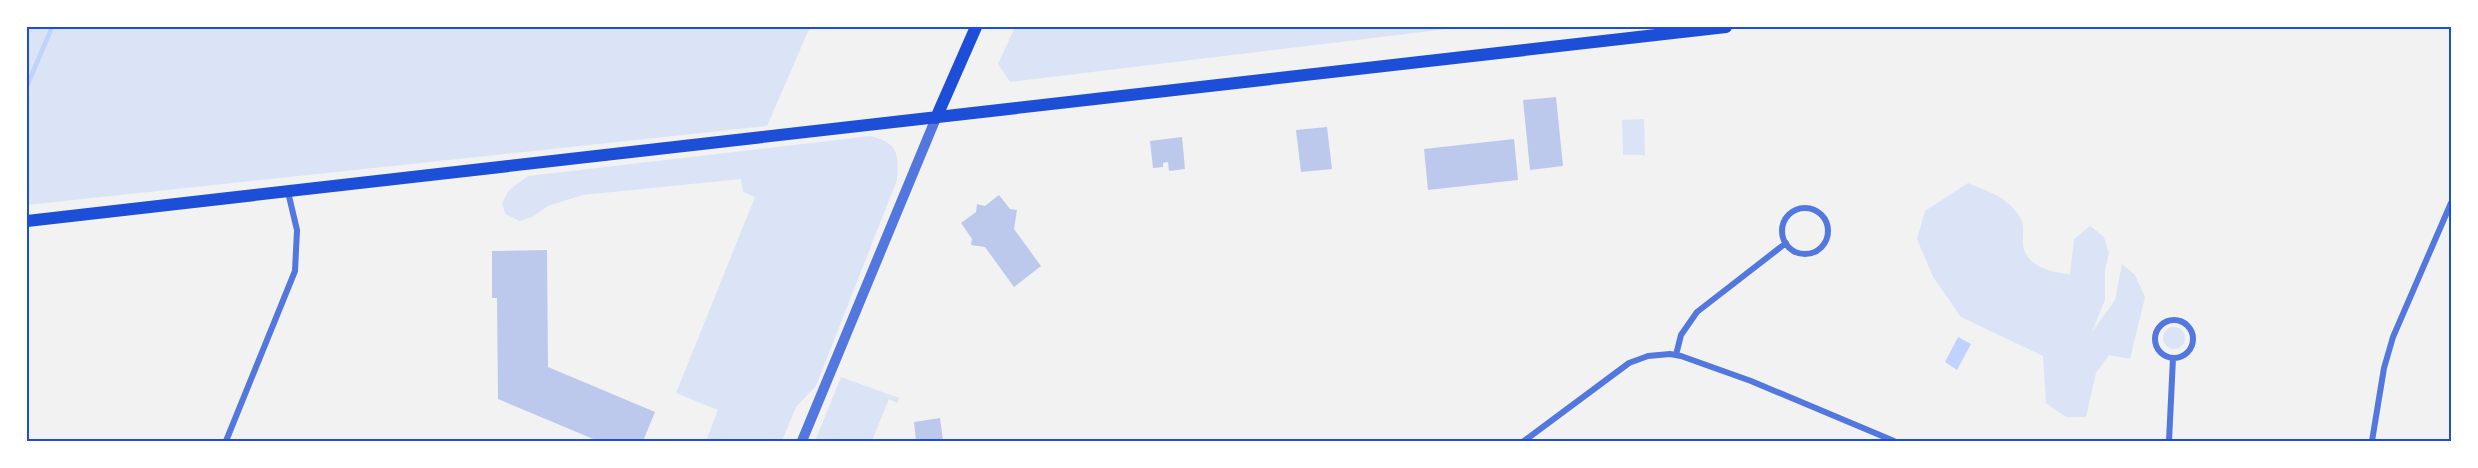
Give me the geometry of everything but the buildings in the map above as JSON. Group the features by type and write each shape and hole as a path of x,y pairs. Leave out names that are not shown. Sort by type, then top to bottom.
{"main road":[{"path":"936,118 976,27"},
{"path":"27,221 1726,27"}],"street":[{"path":"802,441 936,118"},
{"path":"235,441 226,439 295,271 297,230 288,192"},
{"path":"2372,441 2382,377 2393,337 2451,203"},
{"path":"1810,208 1823,216 1828,230 1826,239 1818,249 1804,254 1791,249 1786,243 1782,236 1784,221 1794,210 1810,208"},
{"path":"1676,355 1681,334 1697,312 1786,243"},
{"path":"2174,320 2186,323 2193,333 2194,340 2185,356 2173,358 2161,353 2155,342 2155,335 2162,324 2174,320"},
{"path":"1524,441 1629,363 1648,356 1676,355 1751,381 1894,441"},
{"path":"2169,441 2173,358"}],"shaded area":[{"path":"27,27 810,27 767,126 27,205"},
{"path":"1015,27 1464,27 1010,82 998,64"},
{"path":"1644,119 1645,155 1623,155 1622,120"},
{"path":"870,136 886,142 895,150 898,162 897,180 816,386 796,407 782,441 706,441 718,410 676,393 755,197 743,192 741,179 583,195 548,206 534,216 520,221 505,214 502,203 509,190 528,176"},
{"path":"1968,183 1998,196 2011,206 2021,219 2025,252 2033,262 2044,269 2070,274 2074,239 2090,226 2104,237 2109,254 2105,269 2105,300 2092,332 2115,300 2122,264 2135,275 2145,297 2130,359 2109,355 2096,373 2086,417 2066,417 2046,403 2043,356 1961,317 1933,277 1917,239 1925,211"},
{"path":"2174,327 2182,330 2185,338 2182,346 2174,349 2166,346 2163,338 2166,330"},
{"path":"841,377 899,398 897,403 889,399 872,441 815,441"}],"water":[{"path":"1958,337 1971,344 1957,370 1945,362"}],"waterway":[{"path":"27,86 52,27"}]}
